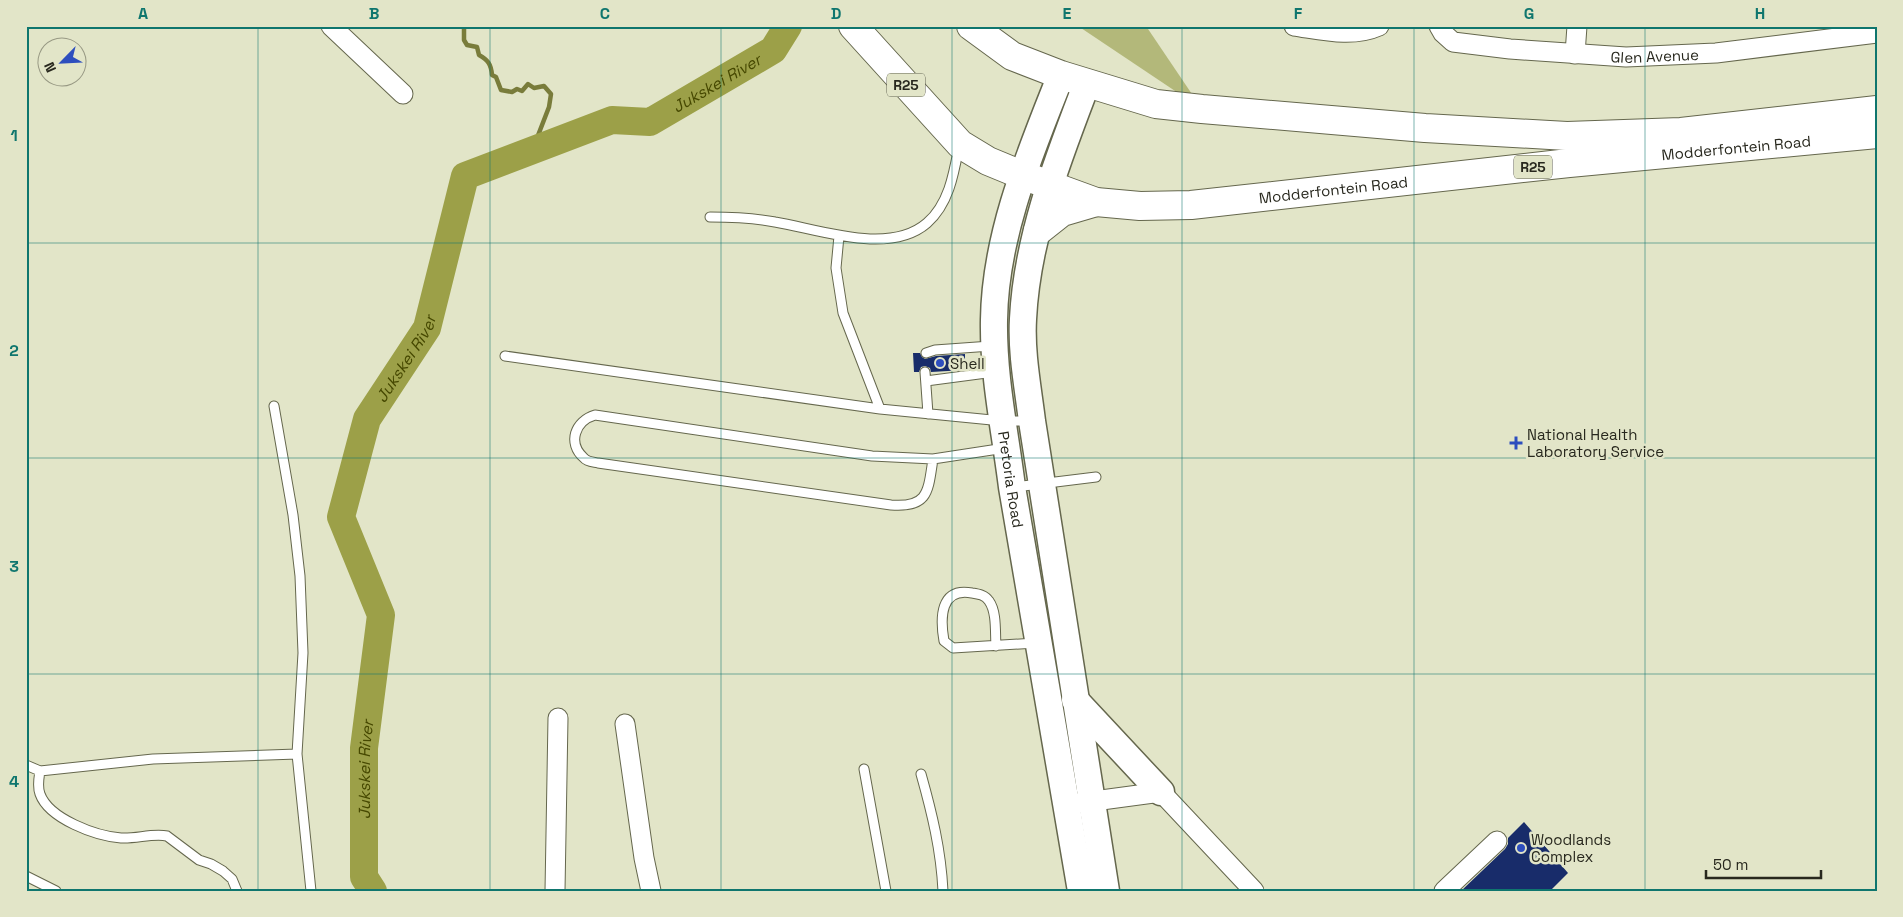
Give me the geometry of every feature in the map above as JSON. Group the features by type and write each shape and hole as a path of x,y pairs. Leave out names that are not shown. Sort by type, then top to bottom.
{"main road":[{"name":"Modderfontein Road","path":"853,26 960,144 988,161 1096,202 1140,206 1191,206 1559,164 1877,134"},
{"name":"Modderfontein Road","path":"971,26 1012,56 1061,75 1156,104 1426,128 1567,136 1681,132 1877,110"},
{"name":"Pretoria Road","path":"1061,75 1022,175 998,273 994,318 994,346 1002,421 1012,487 1081,891"},
{"name":"Pretoria Road","path":"1087,83 1049,185 1027,277 1023,320 1024,356 1032,422 1106,891"},
{"path":"1038,231 1062,212 1096,202"},
{"path":"1039,643 1066,639"},
{"path":"1075,700 1161,792"}],"street":[{"path":"331,26 403,94"},
{"path":"1294,26 1359,32 1378,26"},
{"name":"Glen Avenue","path":"1439,26 1442,33 1453,42 1626,57 1686,56 1877,32"},
{"path":"1575,54 1576,26"},
{"path":"555,891 558,718"},
{"path":"625,724 644,858 651,891"},
{"path":"1066,805 1161,792 1254,891"},
{"path":"1444,891 1497,841"}],"lane":[{"path":"710,217 774,222 839,236 858,238 893,237 907,234 928,222 946,196 951,185 960,144"},
{"path":"839,236 836,268 843,312 880,409"},
{"path":"926,352 994,346"},
{"path":"505,356 880,409 1002,421 1032,422"},
{"path":"928,414 926,376 997,372"},
{"path":"274,406 293,515 300,576 303,653 297,754 310,891"},
{"path":"933,459 928,489 922,500 910,505 891,506 598,464 584,458 577,447 574,435 576,428 581,422 587,417 595,415 872,456 933,459 1007,448"},
{"path":"1012,487 1096,477"},
{"path":"996,646 994,618 990,602 982,594 964,591 955,594 946,602 942,612 942,628 944,641 953,648 996,646 1039,643"},
{"path":"26,765 40,771 153,760 297,754"},
{"path":"864,770 886,891"},
{"path":"40,771 39,790 43,801 55,814 106,836 136,838 167,836 199,860 223,871 232,879 236,891"},
{"path":"921,774 935,827 942,863 944,891"},
{"path":"26,876 54,890"}],"green space":[{"path":"1078,26 1146,26 1202,109"}],"building":[{"path":"913,353 920,353 925,359 936,356 965,354 965,370 931,372 930,368 925,366 921,367 919,372 914,372"},
{"name":"Woodlands Complex","path":"1524,822 1568,873 1550,891 1461,891 1505,849 1508,844 1508,838"}],"waterway":[{"path":"464,26 464,40 467,45 477,47 479,55 488,63 492,75 496,77 501,90 512,92 517,89 522,91 528,84 534,88 544,86 551,94 549,107 532,151"},
{"name":"Jukskei River","path":"373,891 364,877 364,748 381,615 341,517 367,419 427,328 465,176 612,120 650,122 773,50 788,26"}],"place":[{"name":"Shell","path":"940,363"},
{"name":"National Health Laboratory Service","path":"1516,443"},
{"name":"Woodlands Complex","path":"1521,848"}]}
